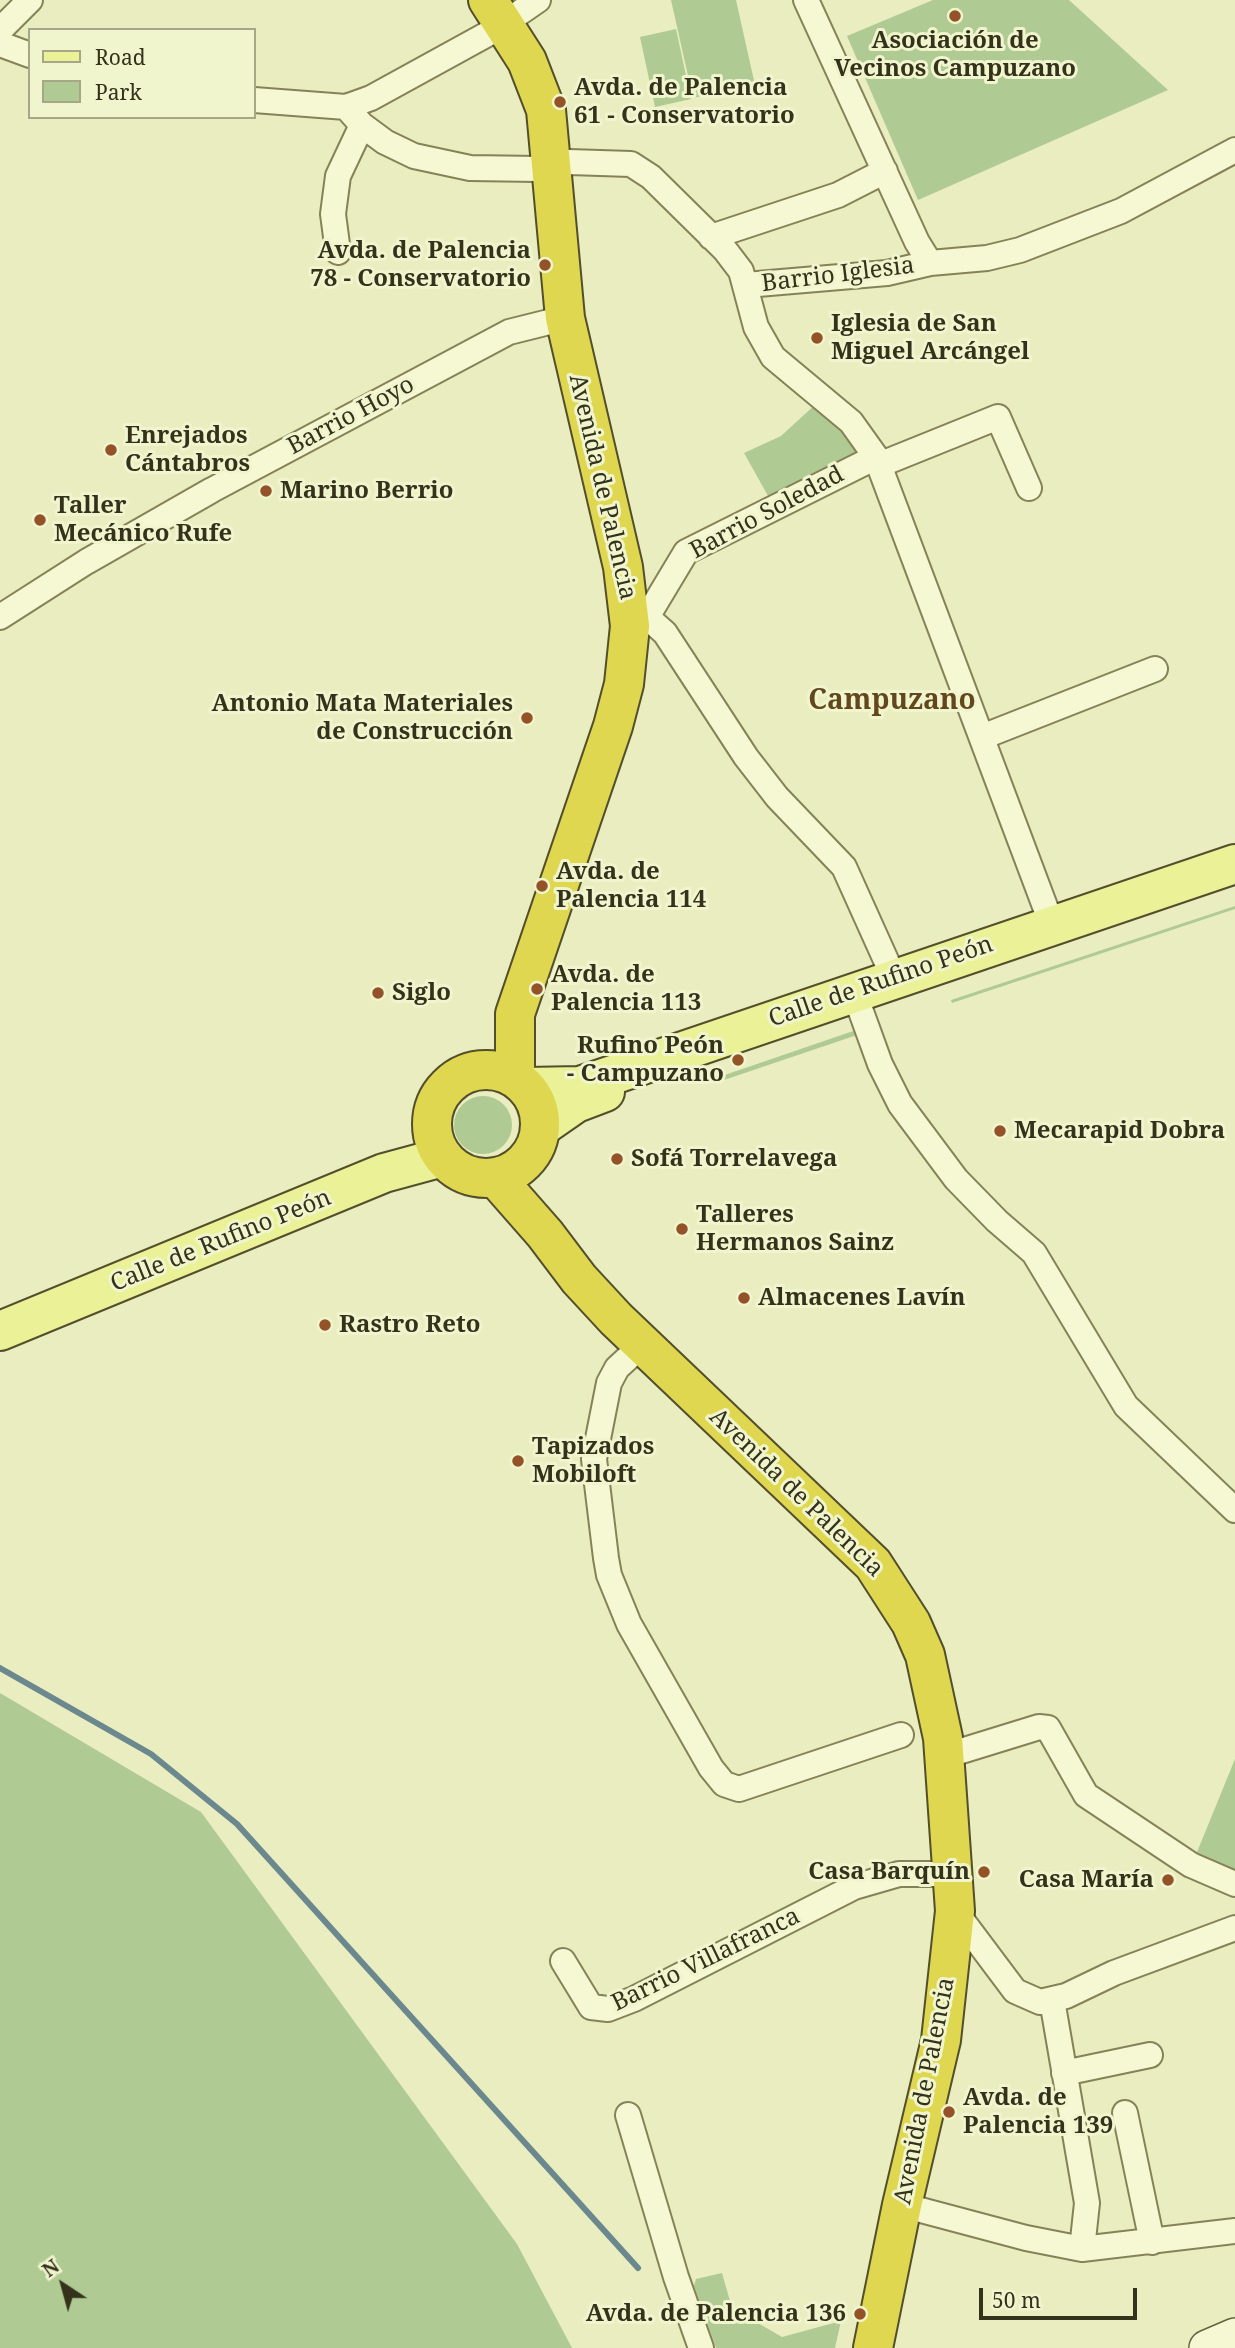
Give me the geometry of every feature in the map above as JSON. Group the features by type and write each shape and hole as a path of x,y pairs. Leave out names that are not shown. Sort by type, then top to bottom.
{"highway":[{"name":"Avenida de Palencia","path":"496,12 536,81 546,110 565,317 623,567 638,614 613,726 515,1014 507,1079"},
{"path":"463,1075 507,1079 539,1113 540,1128 532,1153 509,1171 466,1174 438,1146 433,1117 438,1100 448,1086 463,1075"},
{"name":"Avenida de Palencia","path":"509,1171 545,1234 591,1293 642,1345 849,1539 894,1592 911,1623 927,1663 939,1709 945,1756 954,1892 941,2040 902,2205 884,2301"},
{"path":"873,2348 884,2301"},
{"path":"884,2301 888,2348"}],"main road":[{"name":"Calle de Rufino Peón","path":"507,1079 580,1086 1235,864"},
{"name":"Calle de Rufino Peón","path":"540,1128 585,1099 1235,881"},
{"name":"Calle de Rufino Peón","path":"0,1310 378,1160 438,1146"},
{"name":"Calle de Rufino Peón","path":"0,1331 384,1173 438,1146"}],"street":[{"path":"0,30 30,0"},
{"path":"338,252 333,214 338,176 354,116 371,98 496,12 538,0"},
{"path":"806,0 930,264"},
{"path":"0,44 28,54"},
{"path":"256,100 354,116 385,142 414,156 470,168 538,169 552,164 635,165 651,177 734,261 746,285 756,327 773,357 851,422 877,461 1052,925"},
{"name":"Barrio Iglesia","path":"746,285 887,272 1003,254 1096,222 1235,150"},
{"path":"710,237 838,195 885,170"},
{"name":"Barrio Hoyo","path":"0,617 140,530 307,439 509,332 565,317"},
{"name":"Barrio Soledad","path":"638,614 686,552 877,461 998,417 1029,488"},
{"path":"638,614 664,633 761,777 844,867 894,978"},
{"path":"982,737 1155,669"},
{"path":"859,1006 880,1065 900,1104 956,1179 997,1221 1034,1253 1126,1406 1235,1510"},
{"path":"642,1345 617,1368 609,1383 594,1459 606,1558 629,1624 711,1768 723,1784 739,1789 901,1735"},
{"path":"945,1756 1039,1727 1048,1728 1086,1795 1191,1865 1235,1884"},
{"name":"Barrio Villafranca","path":"563,1961 591,2007 608,2009 634,1999 854,1887 899,1874 954,1892"},
{"path":"954,1892 1015,1991 1040,2002 1052,2000 1235,1928"},
{"path":"1052,2000 1087,2203 1082,2249"},
{"path":"1064,2073 1150,2055"},
{"path":"1125,2113 1152,2242"},
{"path":"628,2115 676,2277 701,2348"},
{"path":"902,2205 1026,2238 1082,2249 1235,2231"},
{"path":"1207,2348 1235,2336"}],"green space":[{"path":"671,0 736,0 755,85 693,98"},
{"path":"933,0 1069,0 1168,90 918,200 847,36"},
{"path":"676,29 691,99 655,107 640,37"},
{"path":"817,403 852,434 859,452 772,503 744,453 781,436"},
{"path":"1235,906 1235,909 952,1003 951,1000"},
{"path":"862,1028 863,1033 718,1082 716,1078"},
{"path":"483,1096 499,1101 507,1109 512,1125 507,1141 499,1149 483,1154 467,1149 459,1141 454,1125 459,1109 467,1101"},
{"path":"0,1693 201,1812 517,2244 572,2348 0,2348"},
{"path":"1235,1759 1235,1878 1195,1857"},
{"path":"722,2273 732,2308 782,2337 841,2321 835,2348 716,2348 694,2286 696,2279"}],"waterway":[{"path":"0,1668 151,1754 237,1824 638,2268"}],"place":[{"name":"Asociación de Vecinos Campuzano","path":"955,16"},
{"name":"Avda. de Palencia 61 - Conservatorio","path":"560,102"},
{"name":"Avda. de Palencia 78 - Conservatorio","path":"545,265"},
{"name":"Iglesia de San Miguel Arcángel","path":"817,338"},
{"name":"Enrejados Cántabros","path":"111,450"},
{"name":"Marino Berrio","path":"266,491"},
{"name":"Taller Mecánico Rufe","path":"40,520"},
{"name":"Antonio Mata Materiales de Construcción","path":"527,718"},
{"name":"Avda. de Palencia 114","path":"542,886"},
{"name":"Avda. de Palencia 113","path":"537,989"},
{"name":"Siglo","path":"378,993"},
{"name":"Rufino Peón - Campuzano","path":"738,1060"},
{"name":"Mecarapid Dobra","path":"1000,1131"},
{"name":"Sofá Torrelavega","path":"617,1159"},
{"name":"Talleres Hermanos Sainz","path":"682,1229"},
{"name":"Almacenes Lavín","path":"744,1298"},
{"name":"Rastro Reto","path":"325,1325"},
{"name":"Tapizados Mobiloft","path":"518,1461"},
{"name":"Casa Barquín","path":"984,1872"},
{"name":"Casa María","path":"1168,1880"},
{"name":"Avda. de Palencia 139","path":"949,2112"},
{"name":"Avda. de Palencia 136","path":"860,2314"}],"district":[{"name":"Campuzano","path":"892,701"}]}
